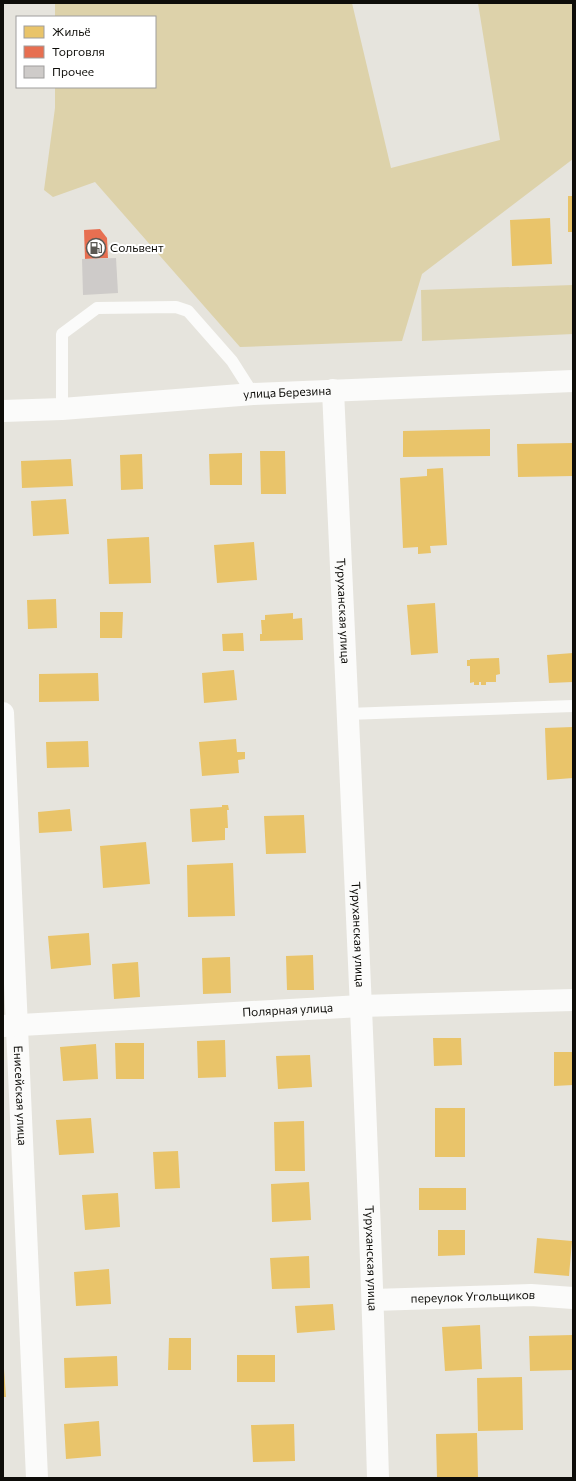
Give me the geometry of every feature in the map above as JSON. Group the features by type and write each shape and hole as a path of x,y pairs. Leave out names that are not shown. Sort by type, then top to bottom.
{"street":[{"name":"улица Березина","path":"3,411 62,409 253,394 573,381"},
{"name":"Туруханская улица","path":"333,390 361,1006 373,1300 378,1478"},
{"name":"Енисейская улица","path":"3,713 10,1026 37,1478"},
{"name":"Полярная улица","path":"10,1026 361,1006 573,1000"},
{"name":"переулок Угольщиков","path":"373,1300 531,1295 573,1298"}],"lane":[{"path":"62,409 62,334 98,308 176,306 188,311 232,360 253,394"},
{"path":"347,714 573,706"}],"shaded area":[{"path":"55,3 352,3 391,168 500,140 478,3 573,3 573,159 422,274 402,341 240,347 95,182 53,197 44,190 55,108 55,88 156,88 156,16 55,16"},
{"path":"573,285 573,334 422,341 421,290"}],"building: Жильё":[{"path":"568,196 573,196 573,232 568,232"},
{"path":"550,218 552,264 512,266 510,220"},
{"path":"490,429 490,456 403,457 403,431"},
{"path":"573,443 573,476 518,477 517,444"},
{"path":"260,451 285,451 286,494 261,494"},
{"path":"242,453 242,485 210,485 209,454"},
{"path":"142,454 143,489 121,490 120,455"},
{"path":"71,459 73,486 22,488 21,461"},
{"path":"443,468 447,545 430,546 431,553 418,554 418,547 403,548 400,478 427,476 427,469"},
{"path":"66,499 69,534 33,536 31,501"},
{"path":"149,537 151,583 109,584 107,539"},
{"path":"254,542 257,580 217,583 214,545"},
{"path":"56,599 57,628 28,629 27,600"},
{"path":"435,603 438,653 411,655 407,605"},
{"path":"100,612 123,612 122,638 100,638"},
{"path":"293,613 293,619 302,618 303,640 260,641 260,634 262,634 261,620 265,620 265,615"},
{"path":"243,633 244,651 223,651 222,634"},
{"path":"573,653 573,682 549,683 547,655"},
{"path":"499,658 500,674 496,675 496,682 486,682 486,685 481,685 481,682 479,682 479,685 474,685 474,682 470,683 470,666 467,666 467,660"},
{"path":"234,670 237,700 204,703 202,673"},
{"path":"98,673 99,701 39,702 39,674"},
{"path":"573,727 573,778 547,780 545,728"},
{"path":"236,739 237,752 245,752 245,759 238,760 239,773 202,776 199,742"},
{"path":"88,741 89,767 47,768 46,742"},
{"path":"222,805 228,805 229,810 227,810 228,828 225,828 225,840 192,842 190,809 222,807"},
{"path":"70,809 72,831 39,833 38,812"},
{"path":"304,815 306,853 266,854 264,816"},
{"path":"146,842 150,884 103,888 100,846"},
{"path":"233,863 235,916 188,917 187,865"},
{"path":"89,933 91,965 51,969 48,936"},
{"path":"313,955 314,990 287,990 286,956"},
{"path":"230,957 231,993 203,994 202,958"},
{"path":"138,962 140,997 114,999 112,964"},
{"path":"433,1038 461,1038 462,1065 434,1066"},
{"path":"225,1040 226,1077 198,1078 197,1041"},
{"path":"115,1043 144,1043 144,1079 116,1079"},
{"path":"96,1044 98,1079 63,1081 60,1047"},
{"path":"554,1052 573,1052 573,1085 554,1086"},
{"path":"310,1055 312,1087 278,1089 276,1056"},
{"path":"435,1108 465,1108 465,1157 435,1157"},
{"path":"91,1118 94,1153 59,1155 56,1120"},
{"path":"304,1121 305,1171 275,1171 274,1122"},
{"path":"178,1151 180,1188 155,1189 153,1152"},
{"path":"309,1182 311,1220 272,1222 271,1184"},
{"path":"419,1188 466,1188 466,1210 419,1210"},
{"path":"118,1193 120,1227 85,1230 82,1195"},
{"path":"438,1230 465,1230 465,1255 438,1256"},
{"path":"537,1238 572,1241 569,1276 534,1273"},
{"path":"309,1256 310,1288 272,1289 270,1258"},
{"path":"109,1269 111,1304 76,1306 74,1272"},
{"path":"333,1304 335,1330 297,1333 295,1306"},
{"path":"480,1325 482,1369 445,1371 442,1327"},
{"path":"573,1335 573,1370 530,1371 529,1336"},
{"path":"169,1338 191,1338 191,1370 168,1370"},
{"path":"237,1355 275,1355 275,1382 237,1382"},
{"path":"117,1356 118,1386 65,1388 64,1358"},
{"path":"4,1369 6,1397 3,1397"},
{"path":"522,1377 523,1430 478,1431 477,1378"},
{"path":"99,1421 101,1456 66,1459 64,1424"},
{"path":"294,1424 295,1461 253,1462 251,1425"},
{"path":"477,1433 478,1478 437,1478 436,1434"}],"building: Торговля":[{"name":"Сольвент","path":"100,229 107,238 108,258 85,259 84,230"}],"building: Прочее":[{"path":"116,258 118,293 83,295 82,259"}],"place":[{"name":"Сольвент","path":"96,248"}]}
